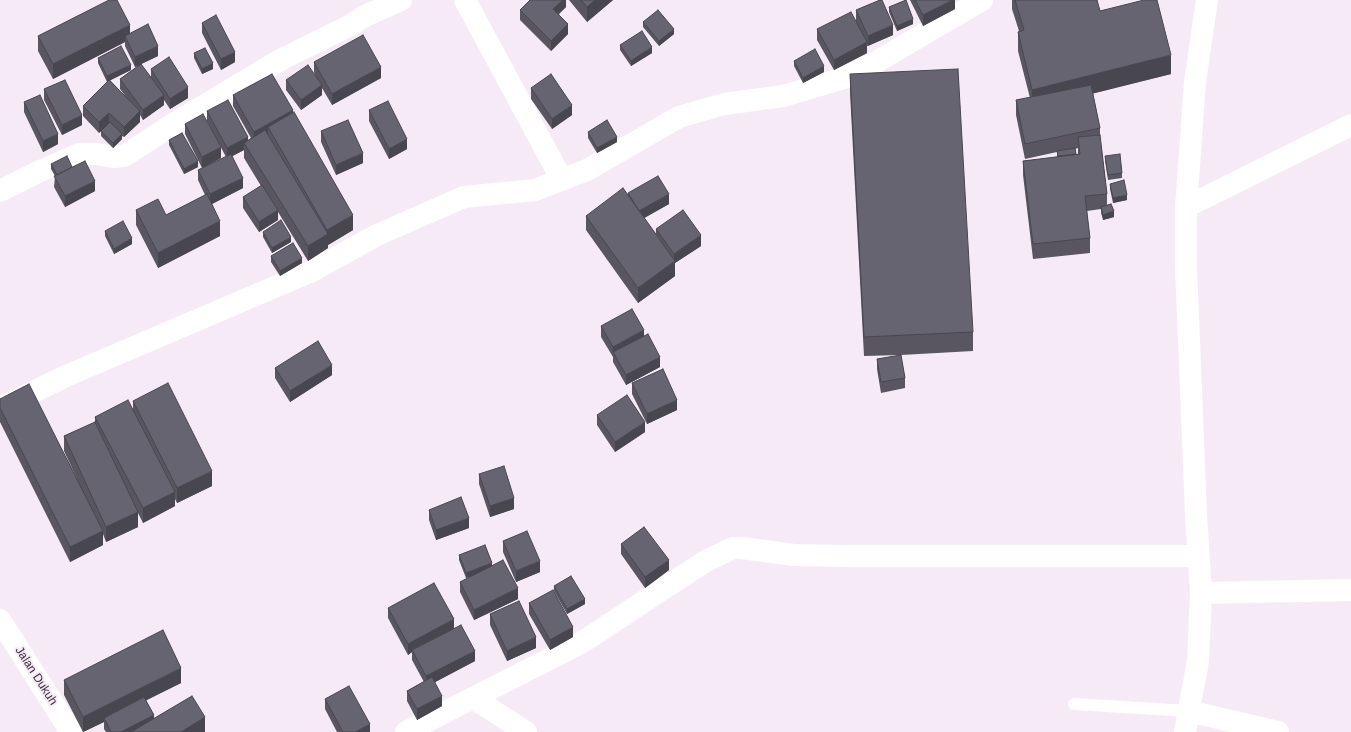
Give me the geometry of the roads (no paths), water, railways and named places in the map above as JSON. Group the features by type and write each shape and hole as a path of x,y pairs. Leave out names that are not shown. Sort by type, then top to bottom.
{"street":[{"path":"0,190 79,154 96,154 113,157 124,156 175,123 282,59 349,26 365,16 401,0"},
{"path":"464,0 562,180"},
{"path":"0,408 66,376 310,272 377,235 464,197 536,190 587,170 679,117 724,104 783,96 844,78 871,65 982,0"},
{"path":"1207,0 1195,82 1186,207 1186,267 1198,556 1201,593 1198,660 1186,722 1278,732"},
{"path":"1186,207 1351,125"},
{"path":"406,732 581,643 704,562 733,548 794,555 848,556 1198,556"},
{"path":"1201,593 1351,590"},
{"name":"Jalan Dukuh","path":"0,620 71,732"},
{"path":"473,698 526,732"}],"lane":[{"path":"1074,704 1186,722"}]}
